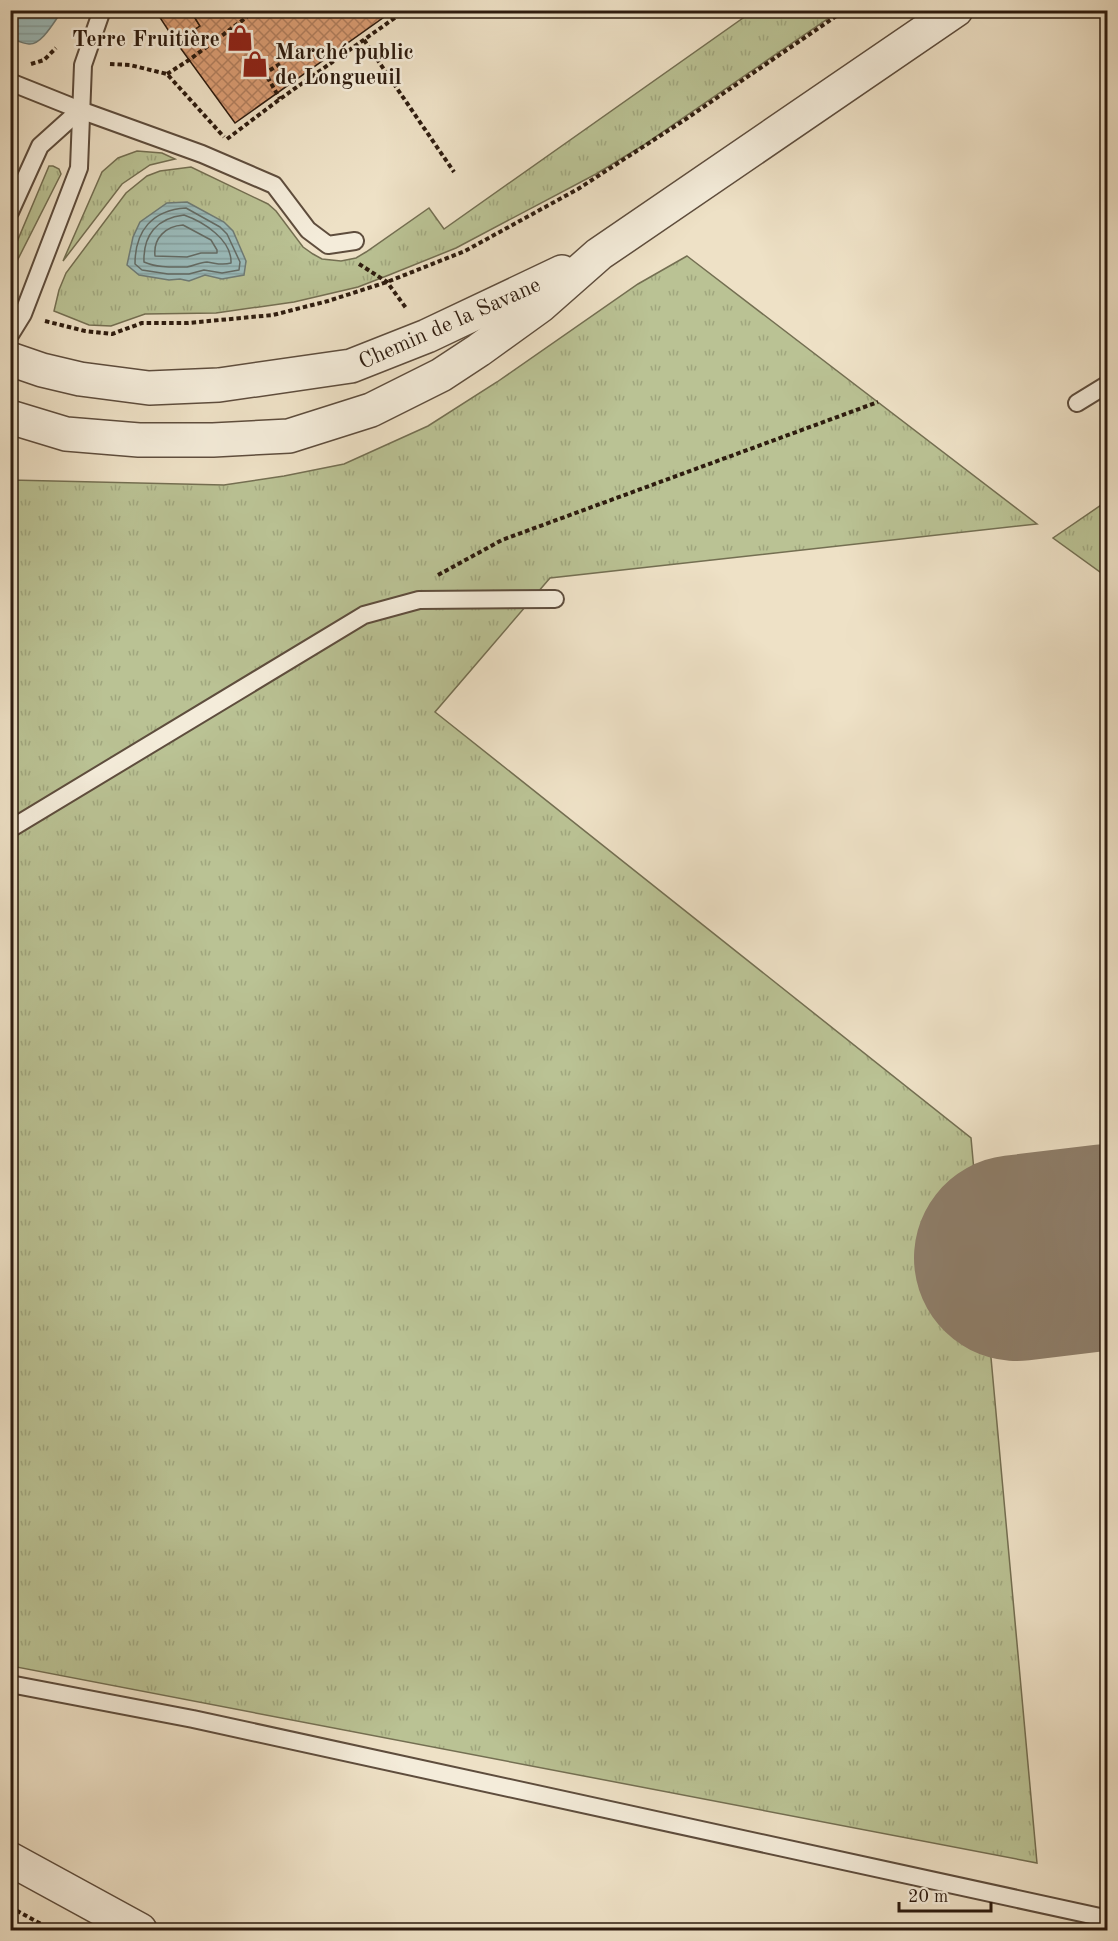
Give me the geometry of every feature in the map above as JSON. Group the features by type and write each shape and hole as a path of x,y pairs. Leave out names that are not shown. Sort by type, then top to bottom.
{"street":[{"name":"Chemin de la Savane","path":"10,417 66,434 139,440 213,440 289,436 371,410 441,375 540,306 599,254 956,10"},
{"name":"Chemin de la Savane","path":"10,358 42,370 80,379 149,388 219,385 351,366 427,336 599,254"},
{"path":"10,1859 140,1930"}],"lane":[{"path":"10,335 23,314 79,168 82,65 102,10"},
{"path":"10,82 202,154 274,185 308,230 328,245 355,241"},
{"path":"10,212 40,146 80,110"},
{"path":"1077,403 1107,384"},
{"path":"10,829 364,615 419,600 555,599"},
{"path":"10,1684 193,1719 1100,1917"}],"path":[{"path":"219,145 406,10"},
{"path":"47,322 85,331 112,334 142,323 188,322 273,315 328,301 387,282 465,251 578,189 686,119 845,10"},
{"path":"167,74 247,17"},
{"path":"364,40 454,172"},
{"path":"24,65 45,63 57,48"},
{"path":"110,64 130,65 167,74 226,140"},
{"path":"279,64 265,73 280,99"},
{"path":"328,245 387,282 406,308"},
{"path":"433,578 502,540 878,402"},
{"path":"10,1907 52,1930"}],"green space":[{"path":"753,11 839,11 642,146 596,174 456,248 358,287 294,302 216,313 145,314 111,326 89,325 54,311 66,273 126,193 147,176 160,171 191,167 268,204 303,247 322,259 341,261 356,258 429,208 444,229"},
{"path":"137,151 162,153 175,159 150,165 122,184 63,261 102,172 118,158"},
{"path":"49,166 59,169 61,174 11,273 11,256"},
{"path":"687,256 1037,524 550,578 435,712 971,1138 1037,1863 11,1666 11,480 224,485 344,464 428,426 497,382 638,284"},
{"path":"1107,501 1107,577 1053,538"}],"water":[{"path":"10,11 62,11 39,41 29,44 11,38"},
{"path":"187,202 224,222 233,231 246,261 244,275 222,279 205,275 189,281 169,280 139,275 127,265 133,237 140,222 167,203"}],"building":[{"path":"155,10 190,10 200,26 176,42"},
{"name":"Marché public de Longueuil","path":"190,10 394,10 235,123 176,42 200,26"}],"runway":[{"path":"1017,1258 1108,1247"}],"place":[{"name":"Terre Fruitière","path":"240,38"},
{"name":"Marché public de Longueuil","path":"255,64"}]}
